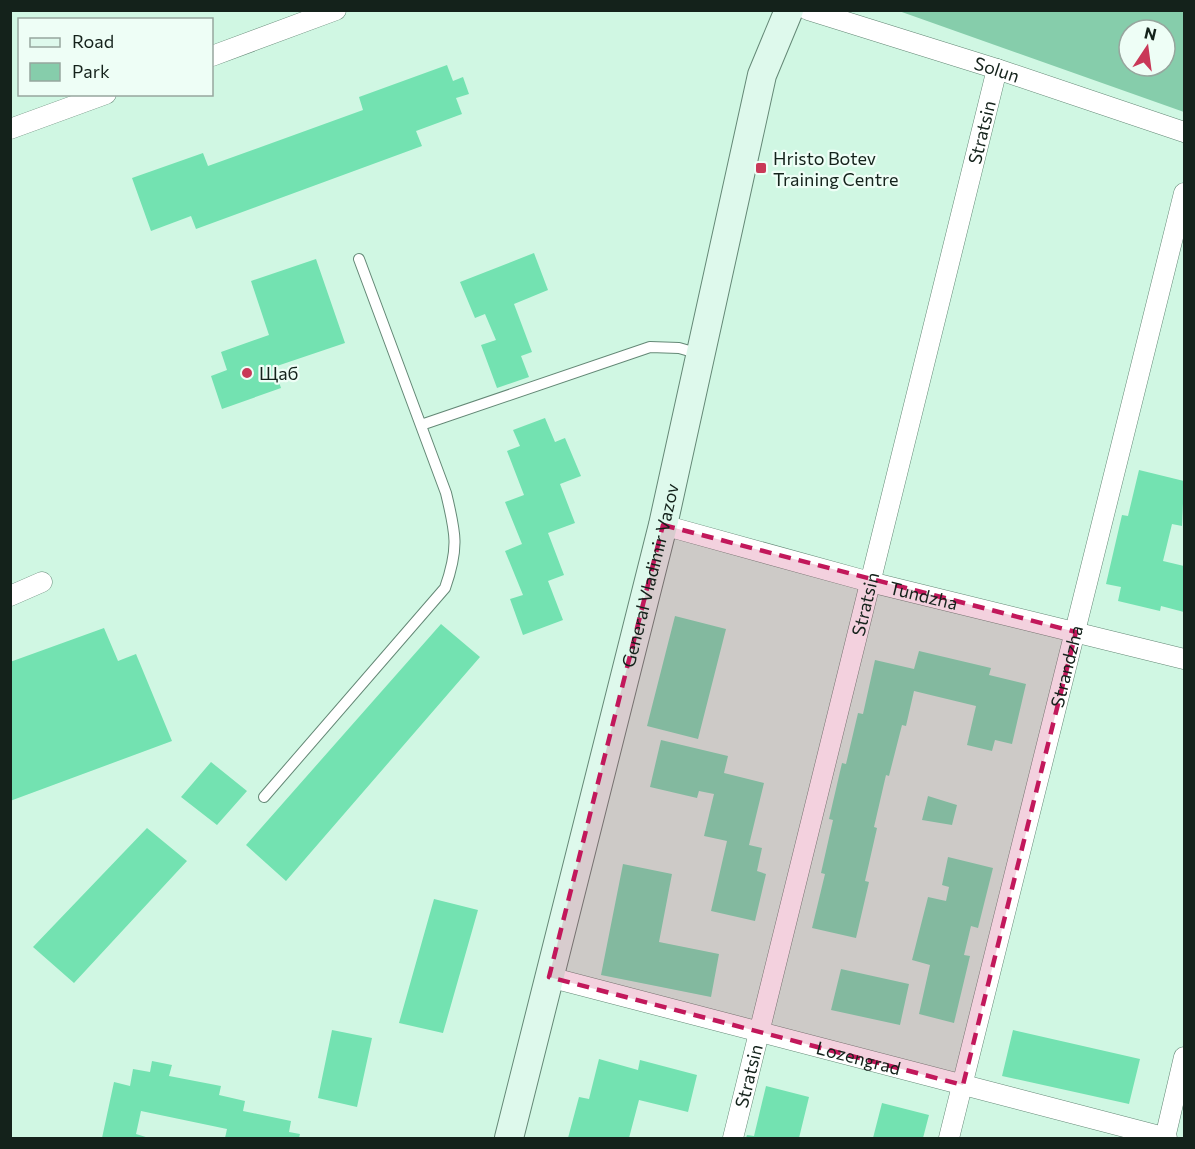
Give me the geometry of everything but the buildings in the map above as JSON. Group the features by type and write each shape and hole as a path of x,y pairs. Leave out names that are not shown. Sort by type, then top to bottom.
{"street":[{"path":"213,56 336,10"},
{"name":"General Vladimir Vazov","path":"508,1138 663,525 762,75 789,10"},
{"name":"Solun","path":"808,10 997,69 1185,132"},
{"name":"Stratsin","path":"733,1138 997,69"},
{"path":"10,129 100,96"},
{"name":"Strandzha","path":"949,1138 1185,193"},
{"name":"Tundzha","path":"663,525 870,582 1185,659"},
{"path":"10,596 42,582"},
{"name":"Lozengrad","path":"549,977 1166,1138"},
{"path":"1166,1138 1185,1057"}],"lane":[{"path":"264,797 445,588 455,560 454,526 446,493 359,259"},
{"path":"421,425 650,347 679,348 701,354"}],"highlighted area":[{"path":"663,525 1076,632 963,1085 549,977"}],"green space":[{"path":"899,11 1184,11 1184,112"}],"place":[{"name":"Hristo Botev Training Centre","path":"761,168"},
{"name":"Щаб","path":"247,373"}]}
